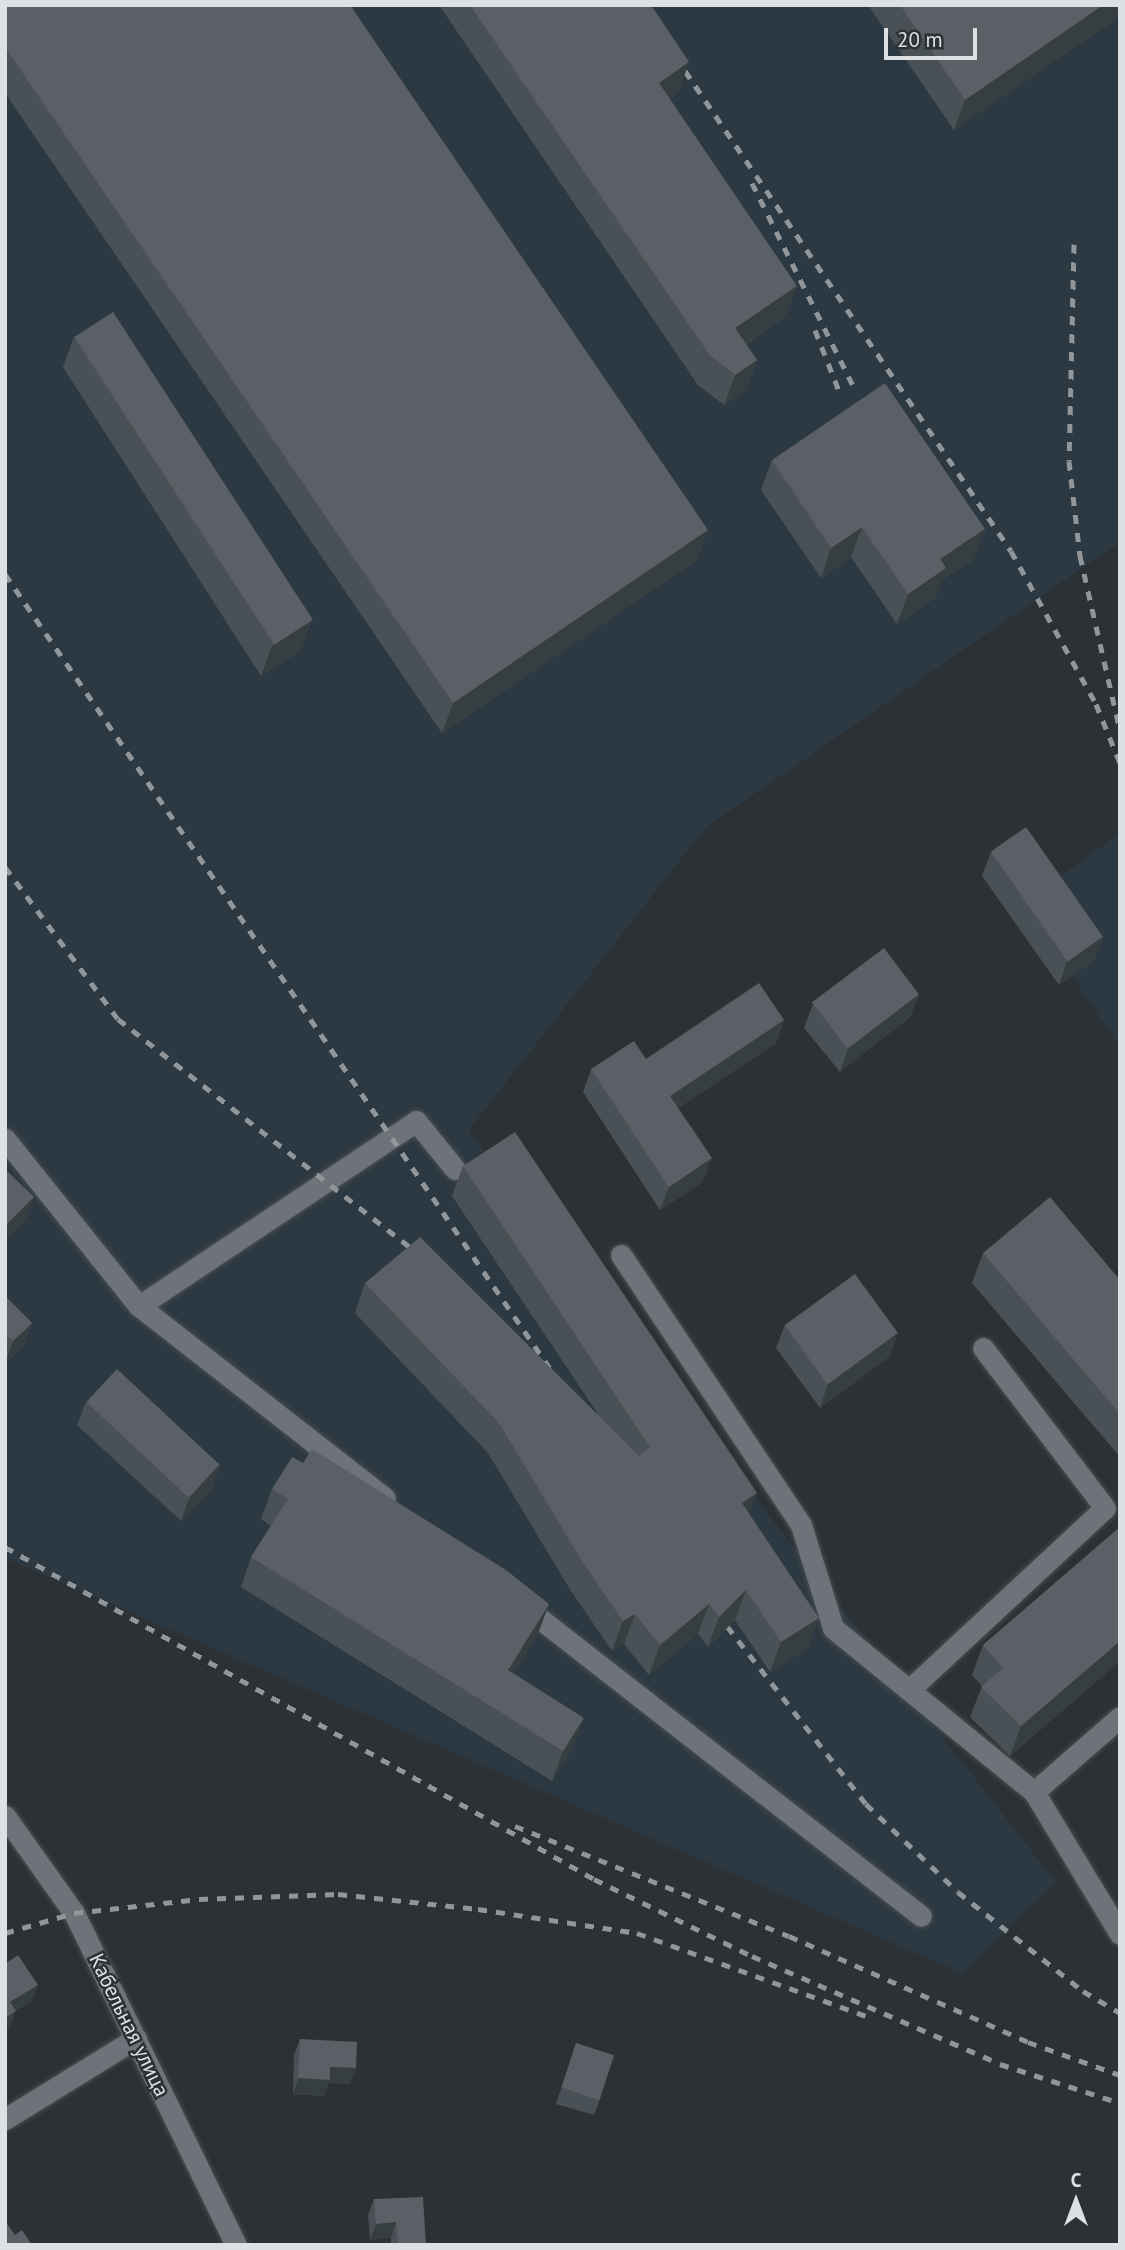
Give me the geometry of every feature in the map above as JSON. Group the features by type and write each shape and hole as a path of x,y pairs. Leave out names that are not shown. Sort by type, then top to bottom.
{"street":[{"path":"139,1306 415,1121 455,1169"},
{"path":"5,1139 139,1306 403,1512"},
{"path":"621,1255 801,1525 833,1628 1034,1792 1120,1934"},
{"path":"909,1690 1105,1508 983,1348"},
{"path":"502,1590 921,1916"},
{"path":"1034,1792 1120,1717"},
{"name":"Кабельная улица","path":"5,1816 74,1913 236,2245"},
{"path":"5,2119 136,2038"}],"shaded area":[{"path":"5,5 1120,5 1120,542 705,828 468,1131 1056,1882 962,1973 5,1558"},
{"path":"1120,833 1120,1047 1023,903"}],"building":[{"path":"5,5 350,5 708,530 453,703 5,47"},
{"path":"470,5 651,5 689,62 659,83 797,286 735,328 757,360 735,375 709,354"},
{"path":"900,5 1103,5 965,100"},
{"path":"113,312 313,620 274,645 74,337"},
{"path":"885,383 985,529 940,559 946,568 908,594 862,527 831,548 772,460"},
{"path":"1026,827 1103,937 1068,961 991,852"},
{"path":"884,948 919,994 847,1048 812,1002"},
{"path":"759,983 784,1020 670,1096 712,1158 669,1187 591,1069 634,1041 646,1059"},
{"path":"515,1132 757,1493 742,1503 819,1618 781,1642 746,1590 719,1617 709,1604 660,1645 635,1614 623,1621 582,1561 499,1423 365,1283 420,1237 639,1456 650,1447 463,1166"},
{"path":"5,1169 34,1197 5,1226"},
{"path":"1050,1197 1120,1280 1120,1414 983,1253"},
{"path":"855,1274 898,1333 828,1384 785,1325"},
{"path":"5,1296 32,1323 13,1341 8,1337 5,1340"},
{"path":"117,1369 219,1464 189,1497 86,1402"},
{"path":"312,1449 506,1570 549,1604 508,1670 584,1718 563,1751 251,1557 288,1499 272,1489 292,1457 303,1463"},
{"path":"1120,1527 1120,1641 1021,1726 981,1687 1003,1668 983,1645"},
{"path":"18,1955 38,1985 10,2002 16,2011 5,2018 5,1964"},
{"path":"300,2039 357,2042 356,2068 330,2067 330,2080 298,2078"},
{"path":"576,2043 614,2055 600,2100 561,2088"},
{"path":"423,2197 426,2245 398,2245 396,2222 376,2224 374,2199"},
{"path":"5,2221 15,2235 22,2230 32,2245 5,2245"}],"railway":[{"path":"675,56 1011,551 1096,704 1120,763"},
{"path":"752,183 853,386"},
{"path":"1074,244 1069,461 1080,556 1120,731"},
{"path":"815,330 839,391"},
{"path":"5,574 558,1380"},
{"path":"5,867 118,1019 423,1257"},
{"path":"5,1547 594,1879 752,1956 1000,2064 1120,2103"},
{"path":"716,1612 866,1804 958,1892 1083,1991 1120,2013"},
{"path":"515,1826 789,1936 1028,2042 1120,2075"},
{"path":"5,1933 74,1913 199,1899 338,1894 478,1909 637,1933 869,2017"}]}
